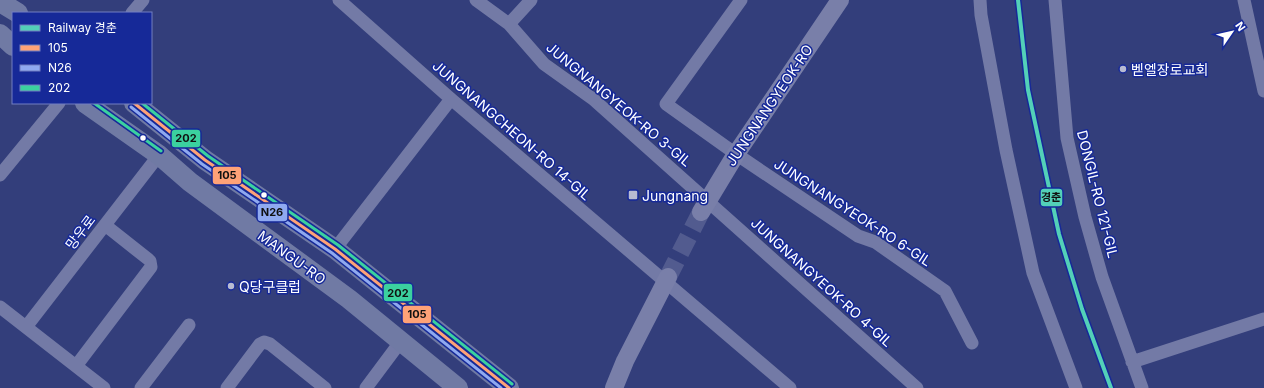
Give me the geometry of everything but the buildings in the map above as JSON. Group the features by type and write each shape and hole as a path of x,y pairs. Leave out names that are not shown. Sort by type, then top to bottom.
{"main road":[{"path":"0,2 16,12"},
{"path":"0,34 12,45"},
{"name":"MANGU-RO","path":"86,104 159,156 190,182 349,299 458,388"},
{"path":"135,104 206,160 335,249 509,388"}],"street":[{"path":"133,12 143,0"},
{"name":"JUNGNANGCHEON-RO 14-GIL","path":"338,0 451,99 667,280 790,388"},
{"name":"JUNGNANGYEOK-RO 3-GIL","path":"476,0 509,24 544,64 593,99 704,207"},
{"path":"509,24 531,0"},
{"name":"JUNGNANGYEOK-RO 6-GIL","path":"741,0 666,104 736,154 858,236 875,242 945,291 972,343"},
{"name":"JUNGNANGYEOK-RO","path":"704,207 736,154 840,0"},
{"path":"980,0 981,15 1006,150 1033,273 1076,388"},
{"name":"DONGIL-RO 121-GIL","path":"1055,0 1067,138 1085,217 1102,277 1142,388"},
{"path":"1244,0 1264,91"},
{"path":"335,249 451,99"},
{"path":"0,175 58,104"},
{"name":"망우로","path":"26,327 159,156"},
{"name":"JUNGNANGYEOK-RO 4-GIL","path":"704,207 916,388"},
{"path":"76,366 151,266 148,259 105,225"},
{"path":"614,388 625,361 667,280"},
{"path":"0,306 104,388"},
{"path":"1132,362 1264,319"},
{"path":"141,388 189,325"},
{"path":"366,388 401,341"},
{"path":"227,388 260,344 264,342 270,344 325,388"}],"tunnel":[{"path":"668,277 701,212"}],"rail line":[{"name":"경춘","path":"1018,0 1028,90 1059,234 1082,309 1111,388"}],"transit line":[{"name":"202","path":"95,104 161,151"},
{"name":"105","path":"135,104 205,160 335,249 509,388"},
{"name":"202","path":"143,104 208,156 338,245 512,384"},
{"name":"N26","path":"131,107 202,164 332,253 501,388"}],"place":[{"name":"벧엘장로교회","path":"1123,69"},
{"name":"Jungnang","path":"633,195"},
{"name":"Q당구클럽","path":"231,286"}]}
